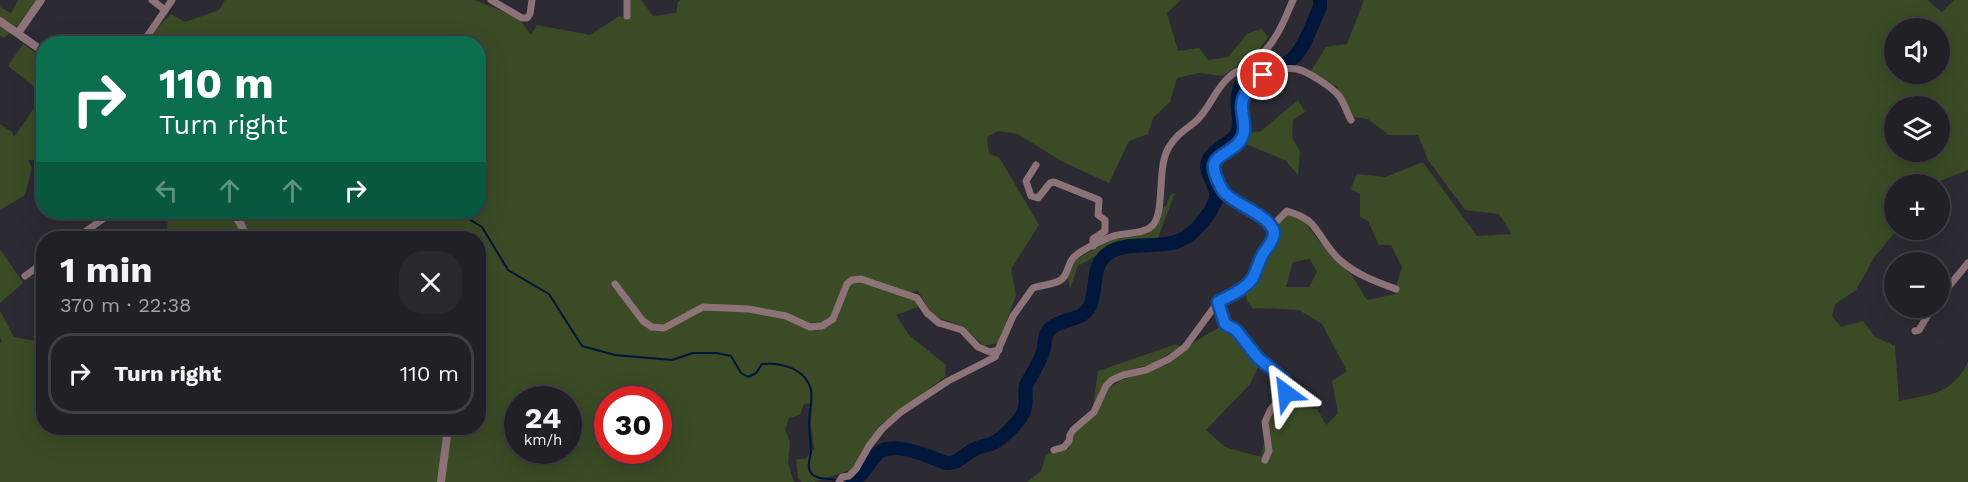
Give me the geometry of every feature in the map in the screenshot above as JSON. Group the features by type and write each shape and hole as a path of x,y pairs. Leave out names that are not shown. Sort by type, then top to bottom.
{"street":[{"path":"18,33 41,0"},
{"path":"152,0 165,10"},
{"path":"147,36 172,0"},
{"path":"491,0 522,18 527,18 530,14 532,0"},
{"path":"627,0 627,15"},
{"path":"840,481 856,469 876,438 901,412 948,381 995,357 1013,316 1033,288 1059,281 1065,276 1072,258 1110,237 1151,227 1156,220 1159,208 1161,173 1168,148 1185,128 1195,122 1228,77 1257,60 1277,36 1293,0"},
{"path":"0,21 36,46"},
{"path":"1257,60 1263,75"},
{"path":"1054,450 1064,447 1073,430 1094,412 1106,386 1112,380 1146,370 1169,359 1189,341 1218,302 1244,288 1252,279 1271,243 1274,233 1272,226 1224,193 1214,168 1220,156 1238,146 1243,137 1242,106 1244,96 1253,83 1263,75 1285,69 1299,69 1340,96 1351,120"},
{"path":"1036,165 1026,181 1031,196 1038,198 1050,183 1054,182 1099,200 1098,215 1105,220 1105,231 1093,239 1093,246"},
{"path":"1272,226 1287,211 1303,217 1312,224 1324,243 1341,261 1367,278 1395,289"},
{"path":"86,231 104,219"},
{"path":"1950,283 1968,263"},
{"path":"25,276 36,268"},
{"path":"615,284 643,321 652,327 664,328 703,307 748,309 786,316 810,327 822,326 833,319 847,284 852,280 861,279 917,298 927,313 939,323 962,330 978,347 990,352 999,350"},
{"path":"1218,302 1225,324 1236,330 1258,358 1284,379 1286,385 1286,393 1271,409 1265,422 1269,451 1265,460"},
{"path":"1915,331 1926,318"},
{"path":"441,482 447,435"}],"green space":[{"path":"18,0 36,0 17,26 4,38 0,35 0,7 11,13"},
{"path":"225,0 474,0 518,17 531,35 537,25 590,35 619,16 630,18 630,0 641,0 653,16 676,13 678,2 681,0 1181,0 1167,13 1178,51 1199,48 1208,60 1228,57 1248,33 1262,29 1268,37 1259,50 1223,76 1199,73 1177,78 1170,102 1153,118 1148,134 1129,141 1109,183 1061,161 1018,134 998,131 987,137 989,154 999,157 1039,225 1011,269 1016,296 998,343 984,346 964,327 932,315 918,291 911,292 918,307 896,315 909,335 946,365 945,377 880,425 851,470 814,482 802,482 798,478 796,459 805,459 814,449 811,426 812,403 804,404 800,415 789,418 785,430 790,442 788,463 794,482 0,482 0,343 2,341 0,311 14,337 36,341 36,435 486,435 486,231 167,231 168,219 486,219 486,36 152,36 171,14 185,22 219,10"},
{"path":"1364,0 1927,0 1942,12 1954,0 1968,0 1968,170 1950,177 1950,174 1884,174 1884,240 1889,240 1875,256 1856,290 1835,304 1832,316 1841,327 1863,321 1875,337 1895,346 1899,401 1931,394 1948,387 1962,373 1968,362 1968,482 1027,482 1041,471 1046,454 1069,449 1072,434 1097,412 1110,387 1122,380 1167,365 1194,342 1222,326 1235,333 1259,365 1250,384 1206,430 1225,447 1261,457 1269,421 1282,404 1317,409 1326,425 1338,413 1332,381 1347,371 1322,324 1299,310 1253,309 1247,301 1245,290 1262,260 1276,243 1276,228 1287,213 1305,222 1322,245 1351,274 1367,300 1396,294 1402,267 1391,245 1379,245 1368,221 1360,217 1360,194 1351,189 1357,174 1385,177 1423,162 1477,236 1512,234 1499,214 1465,210 1428,160 1418,135 1389,135 1368,119 1353,117 1337,87 1311,71 1326,47 1347,44","holes":["1310,259 1317,272 1309,287 1286,287 1293,262"]},
{"path":"23,44 36,53 36,88 8,66"},
{"path":"1298,100 1305,112 1293,120 1292,138 1300,151 1298,175 1285,160 1243,143 1249,133 1261,131"},
{"path":"36,105 36,160 28,160 32,168 25,195 0,210 0,124 12,132 14,137"},
{"path":"1175,193 1157,240 1118,247 1104,254 1099,260 1096,256 1078,266 1070,289 1068,277 1075,260 1113,239 1147,233 1156,225 1162,207 1166,206 1170,195"},
{"path":"0,249 23,283 0,303"},
{"path":"1176,344 1180,347 1152,364 1122,372 1106,381 1093,407 1098,371"}],"waterway":[{"path":"853,482 878,453 885,449 902,449 951,463 977,448 997,441 1010,430 1024,410 1026,385 1041,358 1047,332 1056,325 1087,311 1092,299 1097,270 1104,257 1121,248 1176,242 1196,229 1209,213 1216,199 1214,185 1207,168 1209,159 1238,131 1238,95 1243,82 1253,73 1280,65 1296,55 1311,28 1320,7 1320,0"},
{"path":"469,219 484,231"},
{"path":"486,234 508,270 549,294 582,346 615,355 672,360 693,353 716,353 731,356 741,373 748,377 756,373 762,364 777,364 799,372 811,390 809,469 817,477 838,481"}],"route":[{"path":"1263,75 1253,83 1244,96 1243,137 1238,146 1220,156 1214,168 1224,193 1264,219 1272,226 1274,233 1252,279 1244,288 1218,302 1225,324 1236,330 1258,358 1284,379 1286,393"}]}
